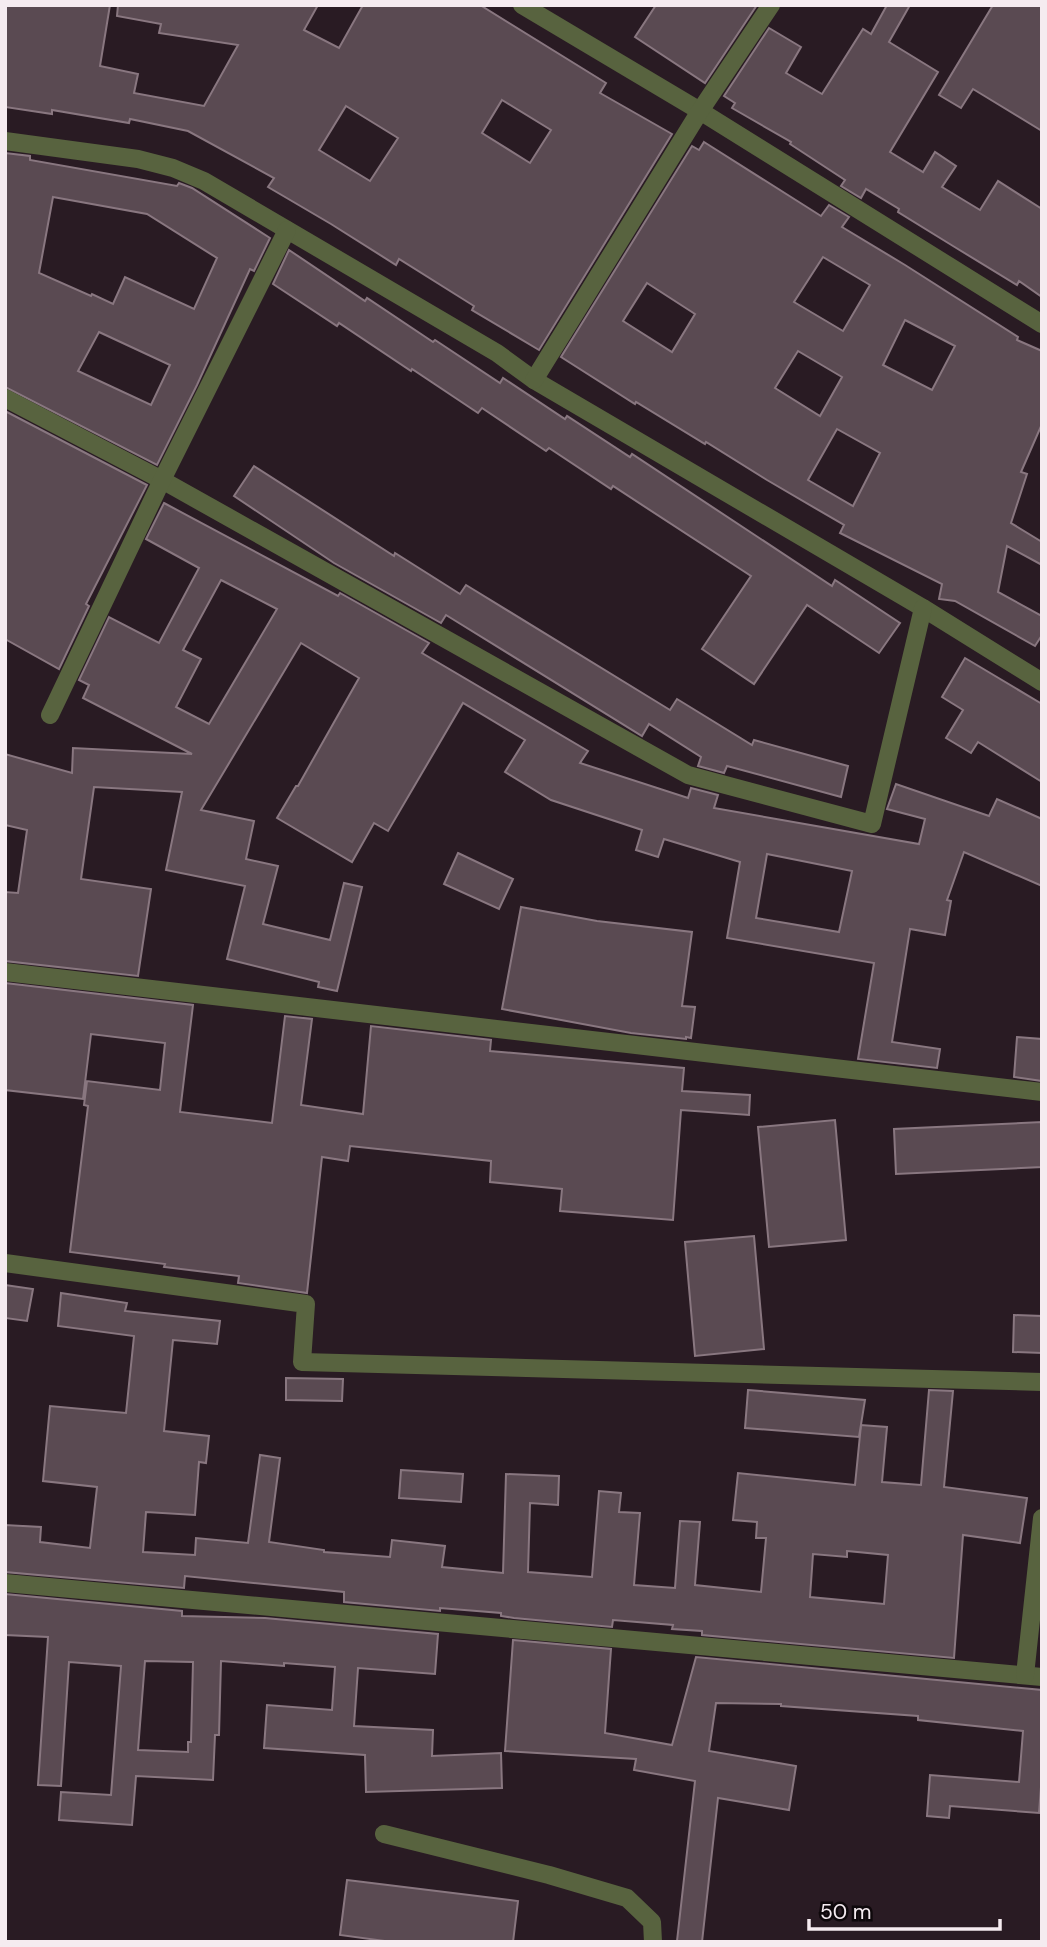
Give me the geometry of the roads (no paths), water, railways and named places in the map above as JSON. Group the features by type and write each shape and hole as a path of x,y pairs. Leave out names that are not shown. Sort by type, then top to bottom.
{"street":[{"path":"522,5 700,111 1042,324"},
{"path":"534,380 700,111 771,5"},
{"path":"5,141 138,159 173,168 204,181 497,353 534,380 923,608 1042,682"},
{"path":"50,715 162,480 288,230"},
{"path":"5,398 162,480 688,775 872,824 923,608"},
{"path":"5,972 1042,1092"},
{"path":"5,1263 306,1304 302,1362 1042,1382"},
{"path":"5,1583 1033,1676 1042,1518"},
{"path":"384,1834 549,1875 627,1898 652,1922 653,1942"}]}
